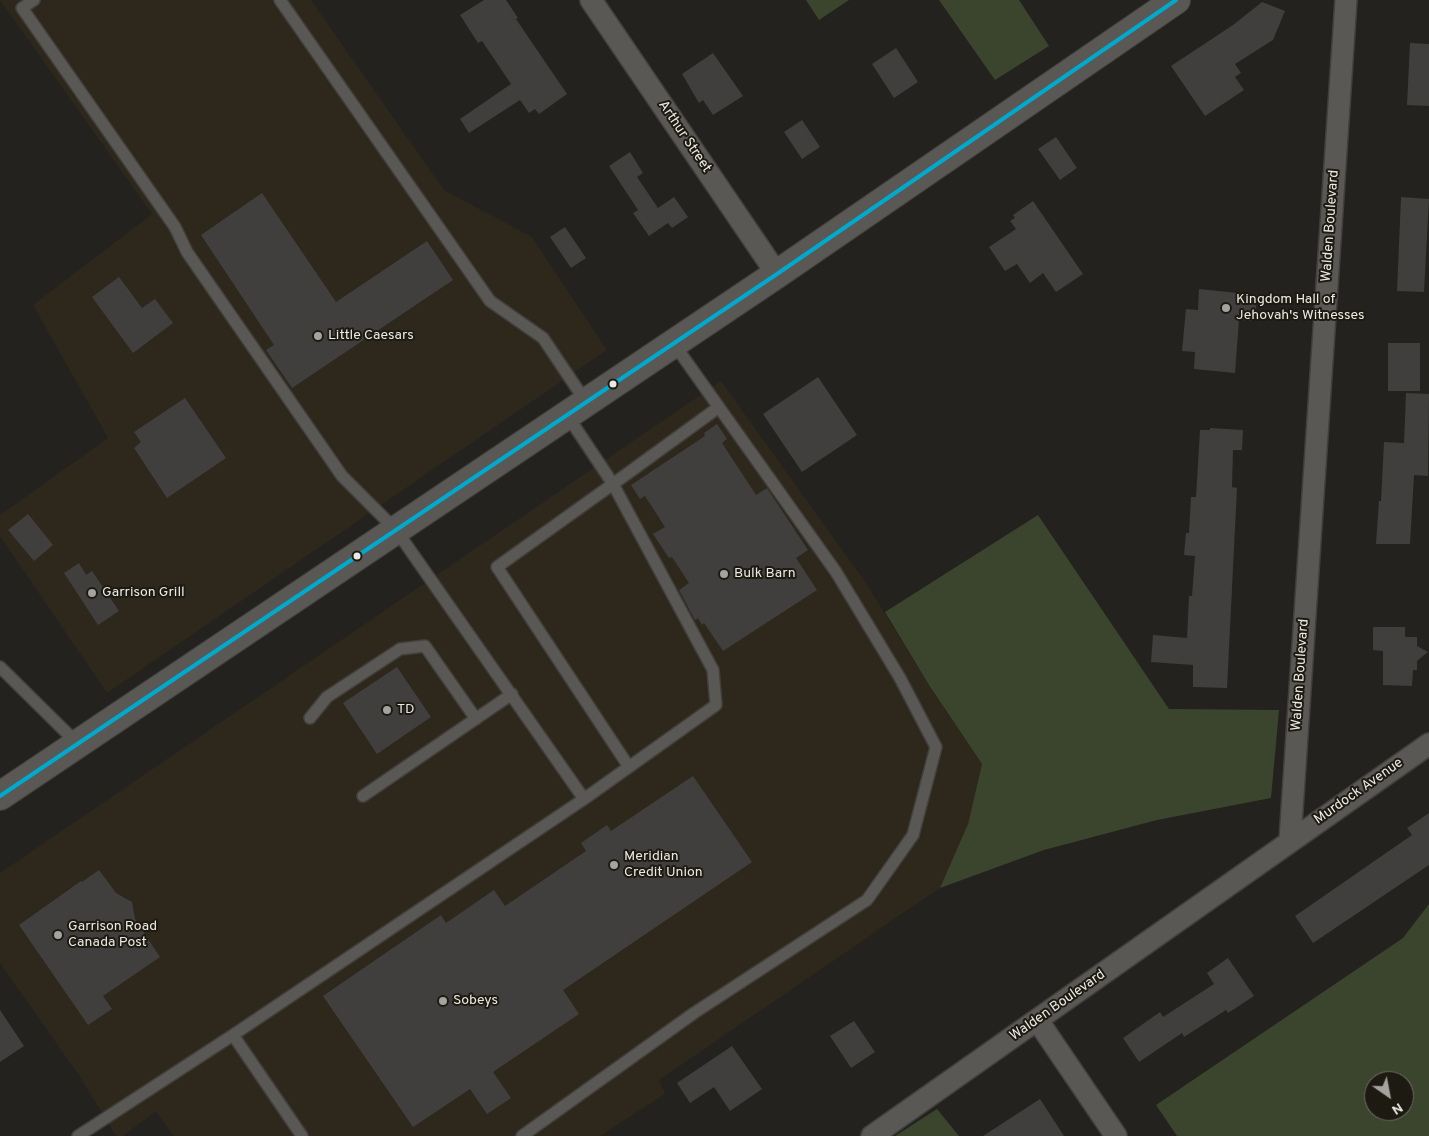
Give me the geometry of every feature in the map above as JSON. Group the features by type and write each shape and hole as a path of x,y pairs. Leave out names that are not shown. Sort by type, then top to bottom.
{"main road":[{"path":"0,796 777,274 1176,0"}],"street":[{"name":"Arthur Street","path":"591,0 777,274"},
{"name":"Walden Boulevard","path":"872,1136 1038,1021 1290,840 1346,0"},
{"name":"Murdock Avenue","path":"1290,840 1429,744"},
{"path":"1038,1021 1116,1136"}],"lane":[{"path":"34,0 22,8 175,227 187,252 203,276 342,476 396,530 584,799"},
{"path":"78,1136 584,799 716,705 713,670 613,484 543,338 490,300 280,0"},
{"path":"522,1136 694,1013 867,900 913,835 936,747 900,678 836,572 674,343"},
{"path":"629,768 497,567 719,407"},
{"path":"310,718 327,697 400,650 425,646 476,718"},
{"path":"0,667 78,744"},
{"path":"363,796 512,694"},
{"path":"233,1034 302,1136"}],"shaded area":[{"path":"0,0 311,0 444,190 532,237 607,350 107,693 0,536 0,515 108,438 33,305 152,214"},
{"path":"721,381 866,583 929,685 982,764 968,824 944,885 659,1080 665,1094 600,1136 173,1136 156,1111 123,1136 116,1136 80,1077 0,963 0,873"}],"green space":[{"path":"806,0 849,0 819,20"},
{"path":"939,0 1019,0 1049,46 995,80"},
{"path":"1038,515 1169,709 1279,710 1271,798 1157,820 1044,850 940,888 968,824 982,764 929,685 885,612"},
{"path":"1429,904 1429,1136 1177,1136 1156,1105 1403,938"},
{"path":"937,1109 959,1136 895,1136"}],"building":[{"path":"484,0 506,0 518,18 516,19 567,94 539,114 535,109 529,113 520,100 469,133 460,119 511,84 482,41 478,43 460,15"},
{"path":"1262,2 1285,11 1273,40 1235,64 1241,73 1235,77 1244,90 1205,116 1171,66 1233,25"},
{"path":"1410,43 1429,44 1429,106 1407,105"},
{"path":"896,48 918,82 894,98 872,64"},
{"path":"713,53 743,96 713,115 703,100 699,103 682,74"},
{"path":"802,120 820,147 802,159 784,132"},
{"path":"1056,137 1077,168 1060,180 1038,149"},
{"path":"630,152 643,173 637,177 658,208 674,197 688,217 672,228 668,223 649,236 633,213 638,210 609,166"},
{"path":"262,193 336,302 427,241 453,280 292,388 266,350 274,345 201,235"},
{"path":"1401,197 1429,199 1424,292 1397,291"},
{"path":"1033,201 1083,274 1056,292 1043,273 1030,283 1017,264 1005,271 989,247 1016,229 1010,221 1015,218 1013,215"},
{"path":"565,227 586,258 571,268 550,237"},
{"path":"119,277 142,308 155,299 173,323 133,353 92,297"},
{"path":"1199,289 1257,295 1255,321 1239,320 1235,373 1194,369 1195,352 1182,351 1186,309 1198,310"},
{"path":"1388,343 1420,343 1420,391 1388,391"},
{"path":"818,377 857,435 802,472 763,414"},
{"path":"1406,393 1429,394 1428,476 1414,475 1410,544 1376,544 1379,501 1381,501 1384,442 1404,443"},
{"path":"185,398 226,458 167,498 134,448 141,442 134,432"},
{"path":"717,424 727,439 722,443 756,495 767,488 808,550 796,558 817,590 723,651 704,623 702,625 698,618 695,620 679,590 689,583 672,557 669,558 653,534 665,527 645,496 640,499 631,485 705,436 704,433"},
{"path":"1210,428 1243,430 1242,450 1233,450 1232,487 1237,488 1227,688 1193,687 1193,665 1151,662 1153,635 1187,638 1189,596 1192,596 1195,556 1184,555 1186,533 1189,533 1191,497 1196,497 1200,430 1210,430"},
{"path":"28,514 53,545 34,561 8,530"},
{"name":"Garrison Grill","path":"79,563 86,575 92,571 119,611 98,625 64,573"},
{"path":"1373,627 1405,627 1405,637 1417,637 1417,646 1428,652 1417,661 1417,670 1413,670 1412,686 1383,685 1383,651 1373,650"},
{"name":"TD","path":"397,667 431,717 377,754 343,703"},
{"path":"693,776 752,862 563,990 579,1014 493,1072 511,1098 487,1114 470,1089 413,1127 323,996 441,915 446,923 494,890 505,906 586,851 581,843 607,825 611,831"},
{"path":"1429,813 1429,865 1313,943 1295,916 1412,835 1407,828"},
{"path":"99,870 116,893 132,902 135,919 160,957 103,996 112,1009 88,1025 19,925"},
{"path":"1228,958 1254,996 1228,1013 1226,1010 1184,1037 1182,1033 1139,1062 1123,1038 1160,1012 1163,1017 1214,984 1207,973"},
{"path":"0,1010 24,1046 0,1062"},
{"path":"854,1021 875,1052 851,1068 830,1036"},
{"path":"732,1046 762,1089 730,1111 714,1087 690,1103 677,1083"},
{"path":"1040,1099 1064,1136 983,1136"}],"transit line":[{"path":"0,796 777,274 1176,0"}],"place":[{"name":"Kingdom Hall of Jehovah's Witnesses","path":"1226,308"},
{"name":"Little Caesars","path":"318,336"},
{"name":"Bulk Barn","path":"724,574"},
{"name":"Garrison Grill","path":"92,593"},
{"name":"TD","path":"387,710"},
{"name":"Meridian Credit Union","path":"614,865"},
{"name":"Garrison Road Canada Post","path":"58,935"},
{"name":"Sobeys","path":"443,1001"}]}
